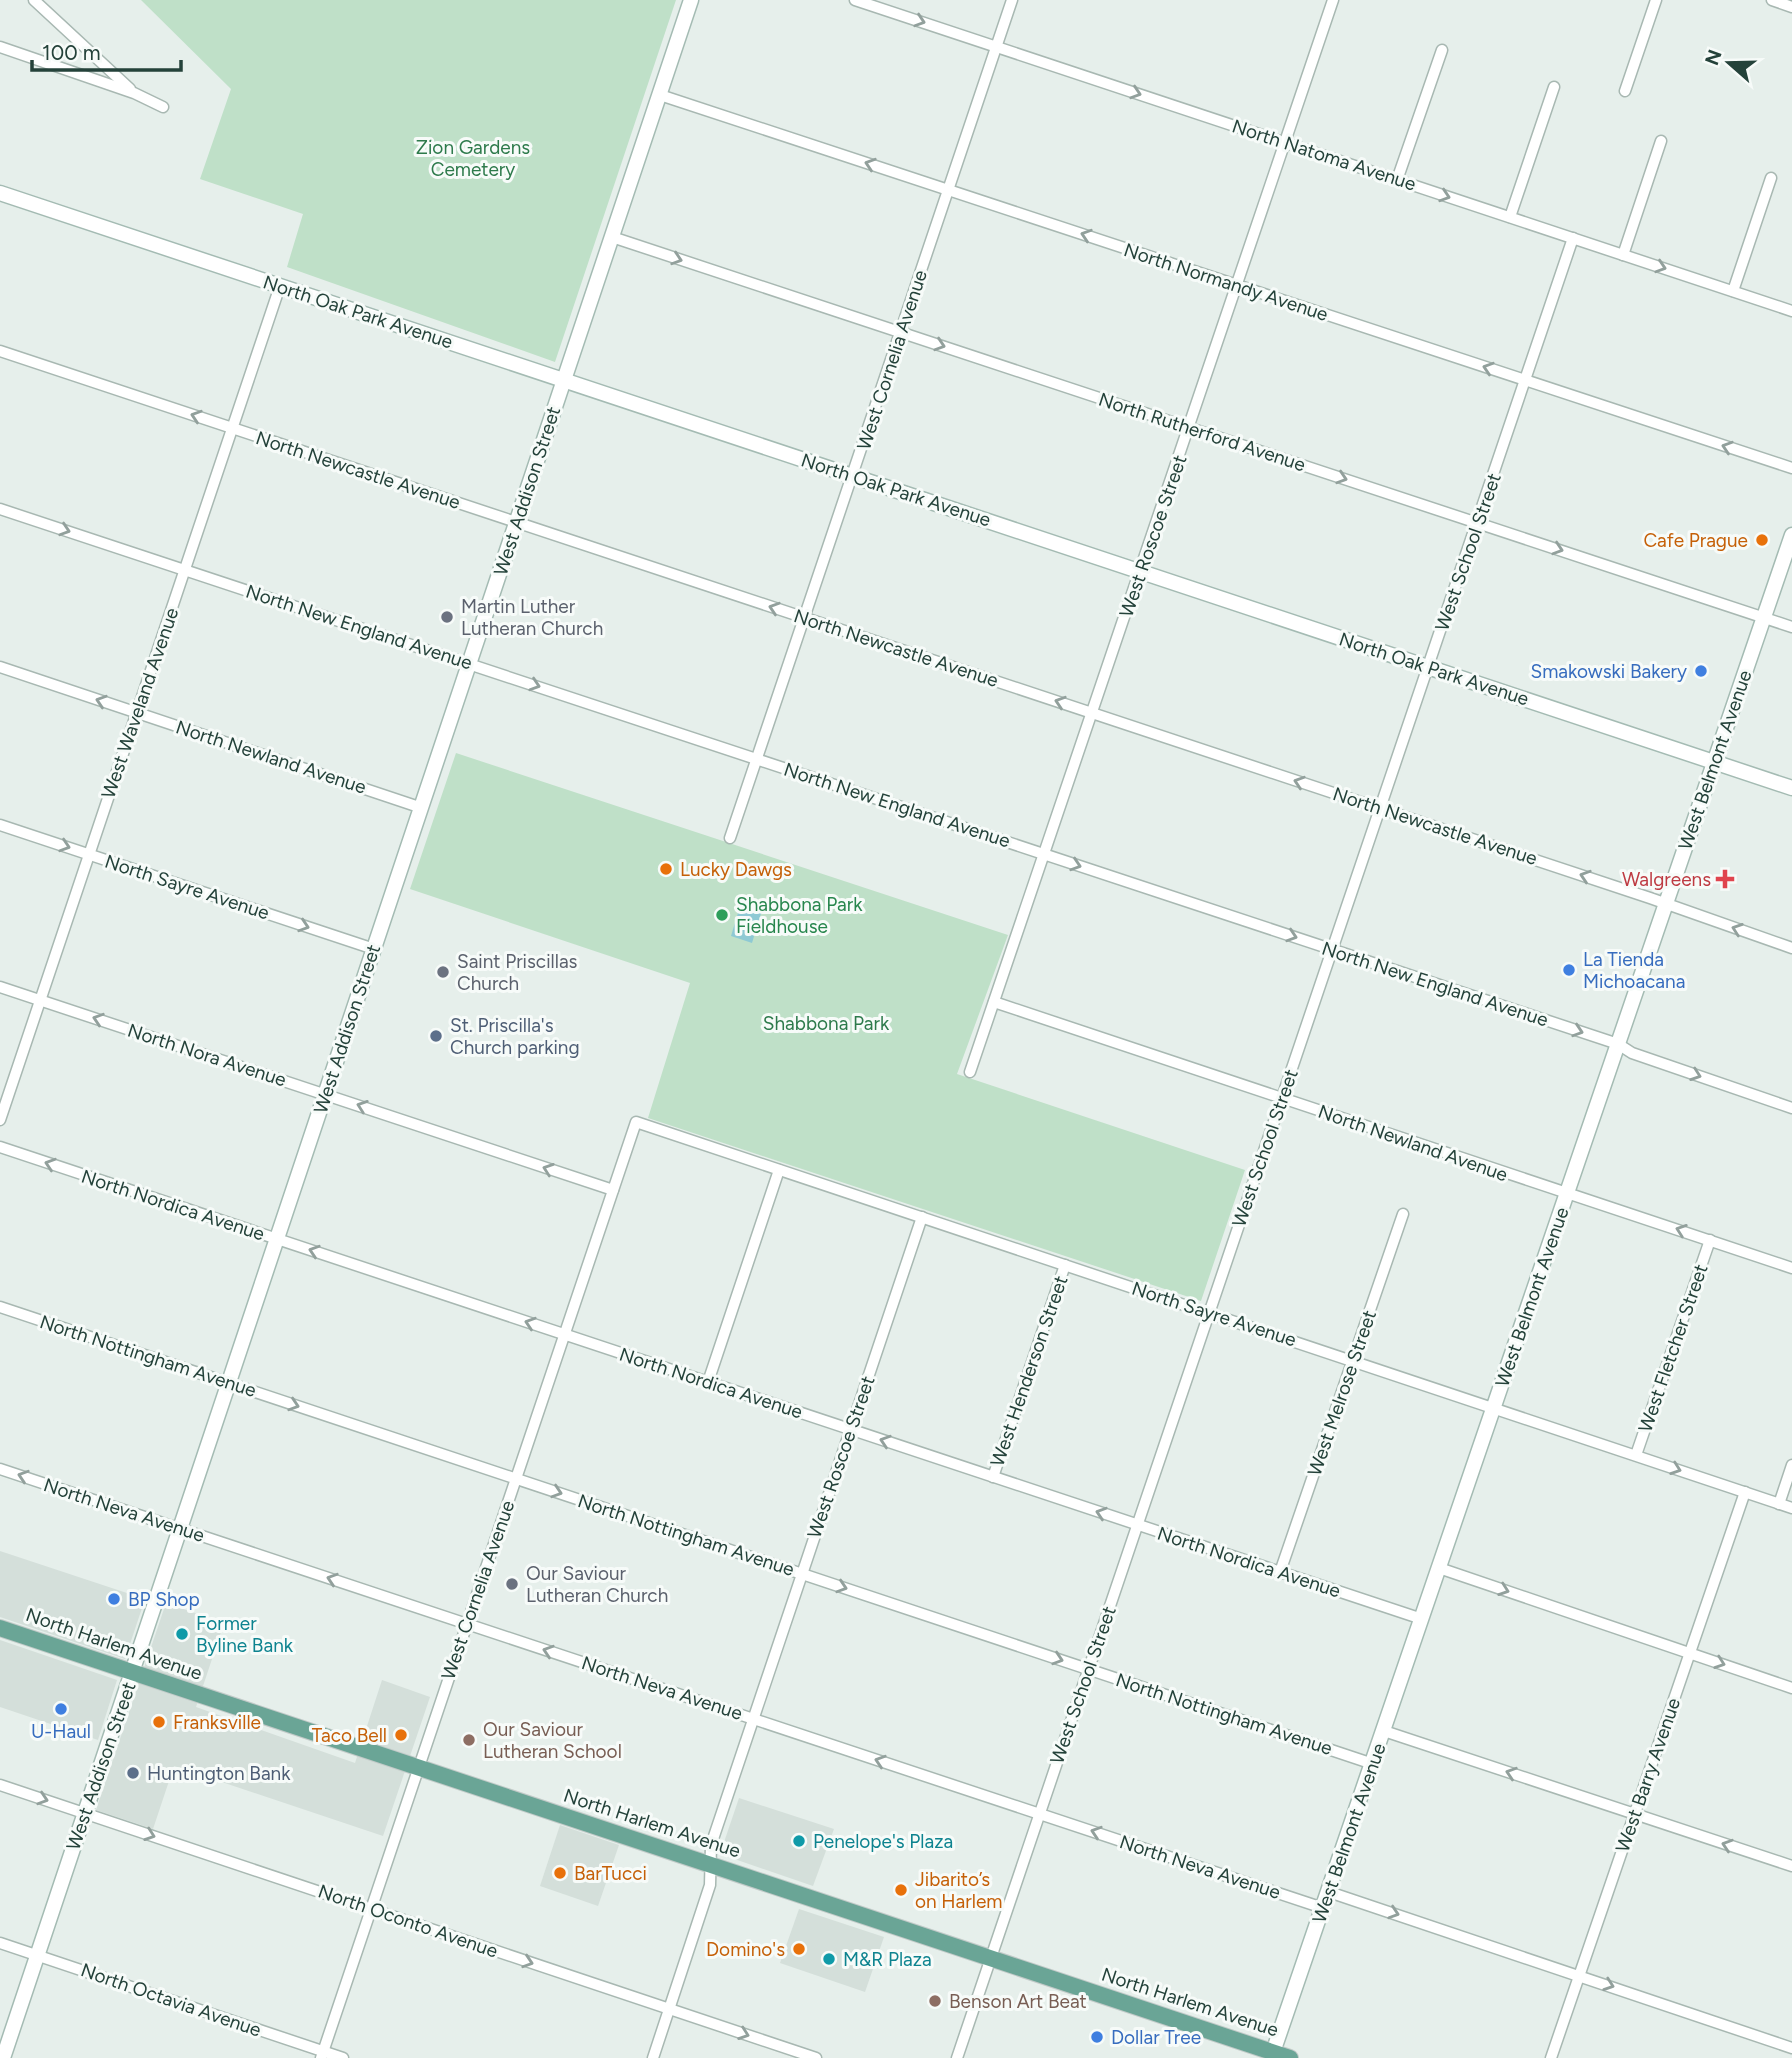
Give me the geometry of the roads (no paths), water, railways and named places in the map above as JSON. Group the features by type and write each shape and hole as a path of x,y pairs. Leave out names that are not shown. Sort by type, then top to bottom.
{"main road":[{"name":"North Harlem Avenue","path":"0,1628 990,1958 1272,2055 1290,2058"}],"street":[{"path":"34,0 134,93"},
{"name":"West Addison Street","path":"3,2058 691,0"},
{"name":"North Natoma Avenue","path":"855,0 1792,311"},
{"name":"West Cornelia Avenue","path":"730,838 1012,0"},
{"name":"West Roscoe Street","path":"970,1072 1333,0"},
{"path":"1625,91 1656,0"},
{"path":"1772,0 1792,7"},
{"path":"0,47 134,93 163,107"},
{"path":"1397,180 1442,50"},
{"path":"1510,217 1554,87"},
{"name":"North Normandy Avenue","path":"660,95 1792,468"},
{"path":"1623,255 1661,141"},
{"path":"1733,291 1771,178"},
{"name":"North Oak Park Avenue","path":"0,193 1792,788"},
{"name":"North Rutherford Avenue","path":"612,237 1792,627"},
{"name":"West School Street","path":"957,2058 1573,238"},
{"name":"West Waveland Avenue","path":"0,1120 280,286"},
{"name":"North Newcastle Avenue","path":"0,351 1792,948"},
{"name":"North New England Avenue","path":"0,509 1618,1044 1632,1054 1792,1108"},
{"name":"West Belmont Avenue","path":"1272,2055 1792,535"},
{"name":"North Newland Avenue","path":"0,667 422,807"},
{"name":"North Sayre Avenue","path":"0,825 374,949"},
{"name":"North Nora Avenue","path":"0,987 613,1190"},
{"name":"North Newland Avenue","path":"994,1002 1792,1268"},
{"name":"West Cornelia Avenue","path":"322,2055 636,1122"},
{"name":"North Sayre Avenue","path":"636,1122 1792,1508"},
{"name":"North Nordica Avenue","path":"0,1147 1422,1619"},
{"path":"708,1382 779,1170"},
{"name":"West Melrose Street","path":"1280,1572 1403,1214"},
{"name":"West Roscoe Street","path":"653,2058 710,1885 710,1845 922,1217"},
{"name":"West Fletcher Street","path":"1636,1455 1710,1240"},
{"name":"West Henderson Street","path":"993,1477 1065,1265"},
{"name":"North Nottingham Avenue","path":"0,1307 1373,1764"},
{"path":"1779,1504 1792,1465"},
{"name":"North Neva Avenue","path":"0,1469 1324,1908"},
{"name":"West Barry Avenue","path":"1550,2058 1745,1492"},
{"path":"1440,1568 1792,1688"},
{"path":"1384,1731 1792,1866"},
{"name":"North Oconto Avenue","path":"0,1785 816,2058"},
{"path":"1329,1892 1792,2048"},
{"name":"North Octavia Avenue","path":"0,1943 322,2055 343,2058"}],"water":[{"path":"742,900 763,907 752,943 731,936"}],"place":[{"name":"Cafe Prague","path":"1762,540"},
{"name":"Martin Luther Lutheran Church","path":"447,617"},
{"name":"Smakowski Bakery","path":"1701,671"},
{"name":"Lucky Dawgs","path":"666,869"},
{"name":"Walgreens","path":"1725,879"},
{"name":"Shabbona Park Fieldhouse","path":"722,915"},
{"name":"La Tienda Michoacana","path":"1569,970"},
{"name":"Saint Priscillas Church","path":"443,972"},
{"name":"St. Priscilla's Church parking","path":"436,1036"},
{"name":"Our Saviour Lutheran Church","path":"512,1584"},
{"name":"BP Shop","path":"114,1599"},
{"name":"Former Byline Bank","path":"182,1634"},
{"name":"U-Haul","path":"61,1709"},
{"name":"Franksville","path":"159,1722"},
{"name":"Taco Bell","path":"401,1735"},
{"name":"Our Saviour Lutheran School","path":"469,1740"},
{"name":"Huntington Bank","path":"133,1773"},
{"name":"Penelope's Plaza","path":"799,1841"},
{"name":"BarTucci","path":"560,1873"},
{"name":"Jibarito’s on Harlem","path":"901,1890"},
{"name":"Domino's","path":"799,1949"},
{"name":"M&R Plaza","path":"829,1959"},
{"name":"Benson Art Beat","path":"935,2001"},
{"name":"Dollar Tree","path":"1097,2037"}],"park label":[{"name":"Zion Gardens Cemetery","path":"473,158"},
{"name":"Shabbona Park","path":"826,1023"}]}
